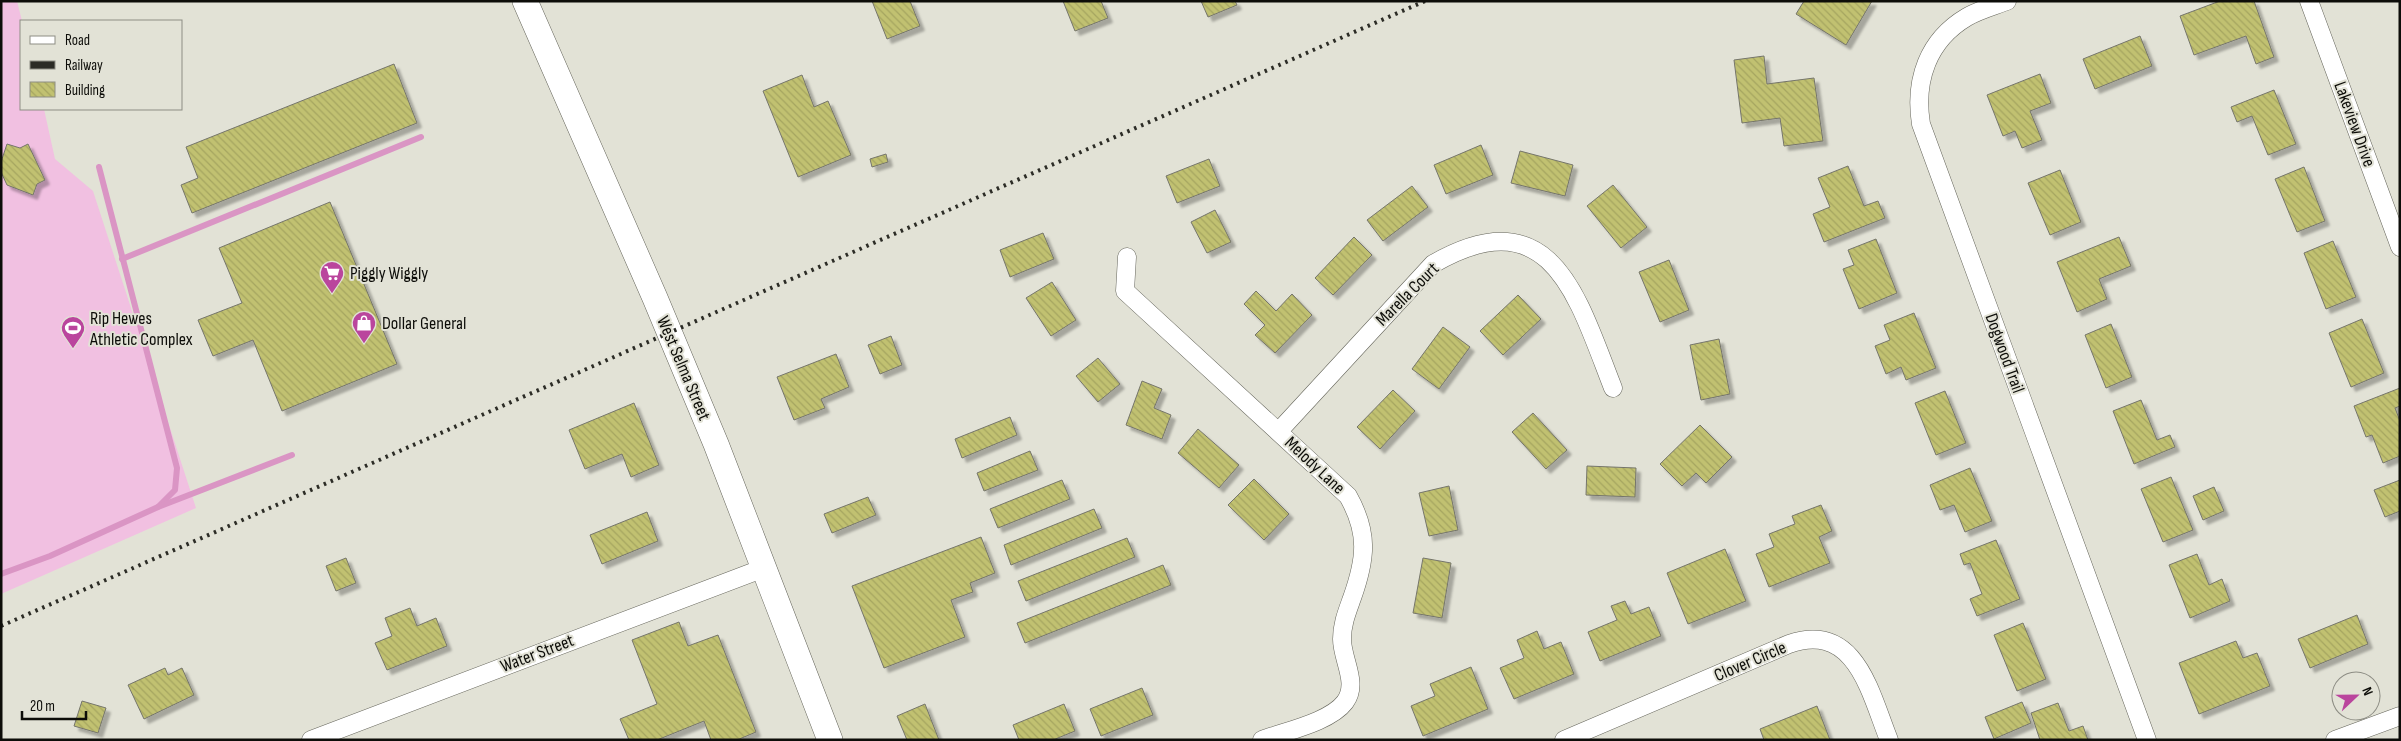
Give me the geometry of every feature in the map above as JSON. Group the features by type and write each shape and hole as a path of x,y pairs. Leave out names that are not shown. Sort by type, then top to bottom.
{"street":[{"name":"West Selma Street","path":"525,1 655,298 716,444 830,740"},
{"name":"Dogwood Trail","path":"2007,1 1969,16 1945,34 1935,46 1922,74 1918,91 1921,124 2147,740"},
{"name":"Lakeview Drive","path":"2309,1 2400,247"},
{"name":"Marella Court","path":"1279,431 1433,264 1456,250 1480,244 1502,243 1521,245 1540,252 1557,267 1583,314 1612,388"},
{"name":"Melody Lane","path":"1127,257 1124,292 1279,431 1348,496 1363,530 1364,550 1361,572 1344,621 1342,640 1350,675 1347,700 1340,708 1329,715 1262,740"},
{"name":"Water Street","path":"311,740 764,568"},
{"name":"Clover Circle","path":"1564,740 1789,644 1810,639 1836,645 1857,663 1889,740"},
{"path":"2335,740 2400,716"}],"shaded area":[{"name":"Rip Hewes Athletic Complex","path":"1,1 17,1 22,20 20,20 20,110 44,110 55,159 93,191 196,508 1,594"}],"building":[{"path":"872,1 910,1 920,26 887,39"},
{"path":"1063,1 1101,1 1108,18 1075,31"},
{"path":"1201,1 1235,1 1237,5 1208,17"},
{"path":"1804,1 1872,1 1846,45 1796,14"},
{"path":"2220,1 2254,1 2274,57 2256,64 2246,36 2194,55 2180,16"},
{"path":"2140,36 2152,66 2095,89 2083,59"},
{"path":"1764,56 1767,84 1814,78 1823,141 1784,146 1780,118 1742,123 1734,60"},
{"path":"394,64 417,123 192,213 181,185 198,178 186,147"},
{"path":"2040,74 2051,103 2030,111 2042,140 2022,148 2015,131 2003,136 1987,95"},
{"path":"802,75 814,107 828,101 851,155 798,177 763,91"},
{"path":"2274,90 2296,144 2268,155 2252,116 2237,122 2231,107"},
{"path":"7,144 20,148 28,144 45,180 37,184 33,195 7,185 1,172 1,162"},
{"path":"1481,145 1493,175 1446,194 1434,165"},
{"path":"1520,151 1573,165 1565,196 1511,183"},
{"path":"886,154 888,162 872,167 870,159"},
{"path":"1209,159 1220,186 1177,203 1166,176"},
{"path":"1848,166 1864,206 1878,201 1885,218 1824,242 1813,214 1830,207 1818,178"},
{"path":"2304,167 2325,221 2297,232 2275,179"},
{"path":"2060,170 2081,222 2050,235 2028,183"},
{"path":"1613,185 1647,227 1621,248 1587,206"},
{"path":"1412,186 1428,207 1383,241 1367,220"},
{"path":"330,202 397,364 282,411 253,340 213,356 198,320 242,303 219,248"},
{"path":"1215,210 1231,242 1207,253 1191,222"},
{"path":"1043,233 1054,259 1010,277 1000,250"},
{"path":"1354,237 1372,255 1333,295 1315,278"},
{"path":"2119,237 2131,266 2099,279 2107,299 2077,312 2057,262"},
{"path":"1876,239 1897,293 1859,309 1843,269 1854,265 1848,250"},
{"path":"2333,241 2356,297 2326,309 2304,253"},
{"path":"1669,260 1689,310 1660,322 1639,272"},
{"path":"1052,282 1076,320 1051,336 1026,298"},
{"path":"1256,291 1276,311 1292,294 1312,315 1275,353 1255,335 1265,325 1244,304"},
{"path":"1518,295 1541,319 1503,355 1480,331"},
{"path":"1914,313 1936,368 1906,380 1901,367 1886,374 1875,346 1890,340 1884,325"},
{"path":"2362,319 2384,373 2351,387 2329,333"},
{"path":"2111,324 2132,377 2106,388 2085,335"},
{"path":"1443,327 1470,347 1439,389 1412,369"},
{"path":"891,336 902,365 880,374 868,345"},
{"path":"1719,339 1730,394 1701,400 1690,345"},
{"path":"836,354 849,387 821,399 825,408 794,420 777,377"},
{"path":"1098,358 1120,384 1098,402 1076,376"},
{"path":"1142,381 1162,389 1154,408 1171,415 1162,439 1126,425"},
{"path":"2400,388 2400,406 2395,408 2400,421 2400,456 2383,463 2372,435 2366,437 2354,406"},
{"path":"1393,390 1415,411 1380,449 1357,427"},
{"path":"1945,391 1966,443 1936,455 1915,403"},
{"path":"2141,400 2157,440 2170,435 2175,447 2134,464 2113,411"},
{"path":"634,403 659,465 631,477 622,454 585,469 569,430"},
{"path":"1533,413 1567,450 1546,469 1512,432"},
{"path":"1010,417 1017,435 962,458 955,439"},
{"path":"1700,425 1732,457 1706,483 1696,473 1682,486 1660,464"},
{"path":"1198,429 1239,465 1219,488 1178,453"},
{"path":"1030,451 1038,470 984,491 977,473"},
{"path":"1587,466 1636,468 1635,497 1586,495"},
{"path":"1970,468 1992,521 1965,532 1954,505 1940,510 1930,485"},
{"path":"2171,477 2193,530 2163,542 2141,489"},
{"path":"1254,479 1289,514 1264,540 1228,505"},
{"path":"1062,480 1070,499 998,528 990,509"},
{"path":"2400,480 2400,511 2385,517 2374,490"},
{"path":"1449,486 1458,530 1429,536 1419,493"},
{"path":"2214,487 2224,511 2203,520 2193,496"},
{"path":"868,497 876,515 832,533 824,514"},
{"path":"1821,505 1832,531 1819,537 1830,563 1769,587 1756,554 1774,547 1769,534 1795,524 1792,516"},
{"path":"1094,509 1102,528 1011,565 1004,545"},
{"path":"647,512 658,541 602,564 590,535"},
{"path":"981,537 995,573 970,583 973,592 951,600 965,637 884,668 852,586"},
{"path":"1127,538 1135,557 1026,601 1018,581"},
{"path":"1996,540 2020,599 1977,616 1970,599 1982,594 1970,563 1964,565 1960,554"},
{"path":"1725,549 1746,601 1688,624 1667,573"},
{"path":"2197,554 2209,585 2222,579 2230,601 2190,618 2169,565"},
{"path":"346,558 356,583 336,591 326,566"},
{"path":"1423,558 1451,563 1442,618 1413,613"},
{"path":"1163,565 1171,585 1025,643 1017,623"},
{"path":"1625,601 1631,614 1649,607 1661,636 1600,661 1588,632 1617,620 1611,606"},
{"path":"410,608 417,626 436,618 447,646 387,670 375,643 392,636 385,618"},
{"path":"2357,615 2368,644 2310,668 2298,639"},
{"path":"679,622 688,646 718,635 756,732 737,740 711,740 704,721 657,740 629,740 620,719 657,704 632,640"},
{"path":"2023,623 2046,679 2017,691 1994,635"},
{"path":"1537,631 1544,649 1561,642 1574,674 1514,699 1500,668 1524,658 1517,640"},
{"path":"2236,641 2243,658 2257,653 2270,686 2199,714 2179,663"},
{"path":"1471,667 1488,709 1423,736 1411,706 1435,696 1430,684"},
{"path":"165,668 168,675 182,668 194,695 144,719 128,685"},
{"path":"1142,688 1153,715 1101,736 1090,709"},
{"path":"82,701 106,708 98,733 74,726"},
{"path":"2022,702 2031,723 1994,739 1985,717"},
{"path":"2058,703 2069,731 2083,726 2088,740 2040,740 2031,713"},
{"path":"925,704 939,740 907,740 897,716"},
{"path":"1064,704 1075,731 1053,740 1019,740 1013,725"},
{"path":"1817,706 1830,740 1764,740 1760,729"}],"waterway":[{"path":"122,259 421,137"},
{"path":"99,167 177,468 175,490 158,507"},
{"path":"1,574 50,556 158,507 292,455"}],"railway":[{"path":"1,626 1425,1"}],"place":[{"name":"Piggly Wiggly","path":"332,294"},
{"name":"Dollar General","path":"364,344"},
{"name":"Rip Hewes Athletic Complex","path":"73,349"}]}
